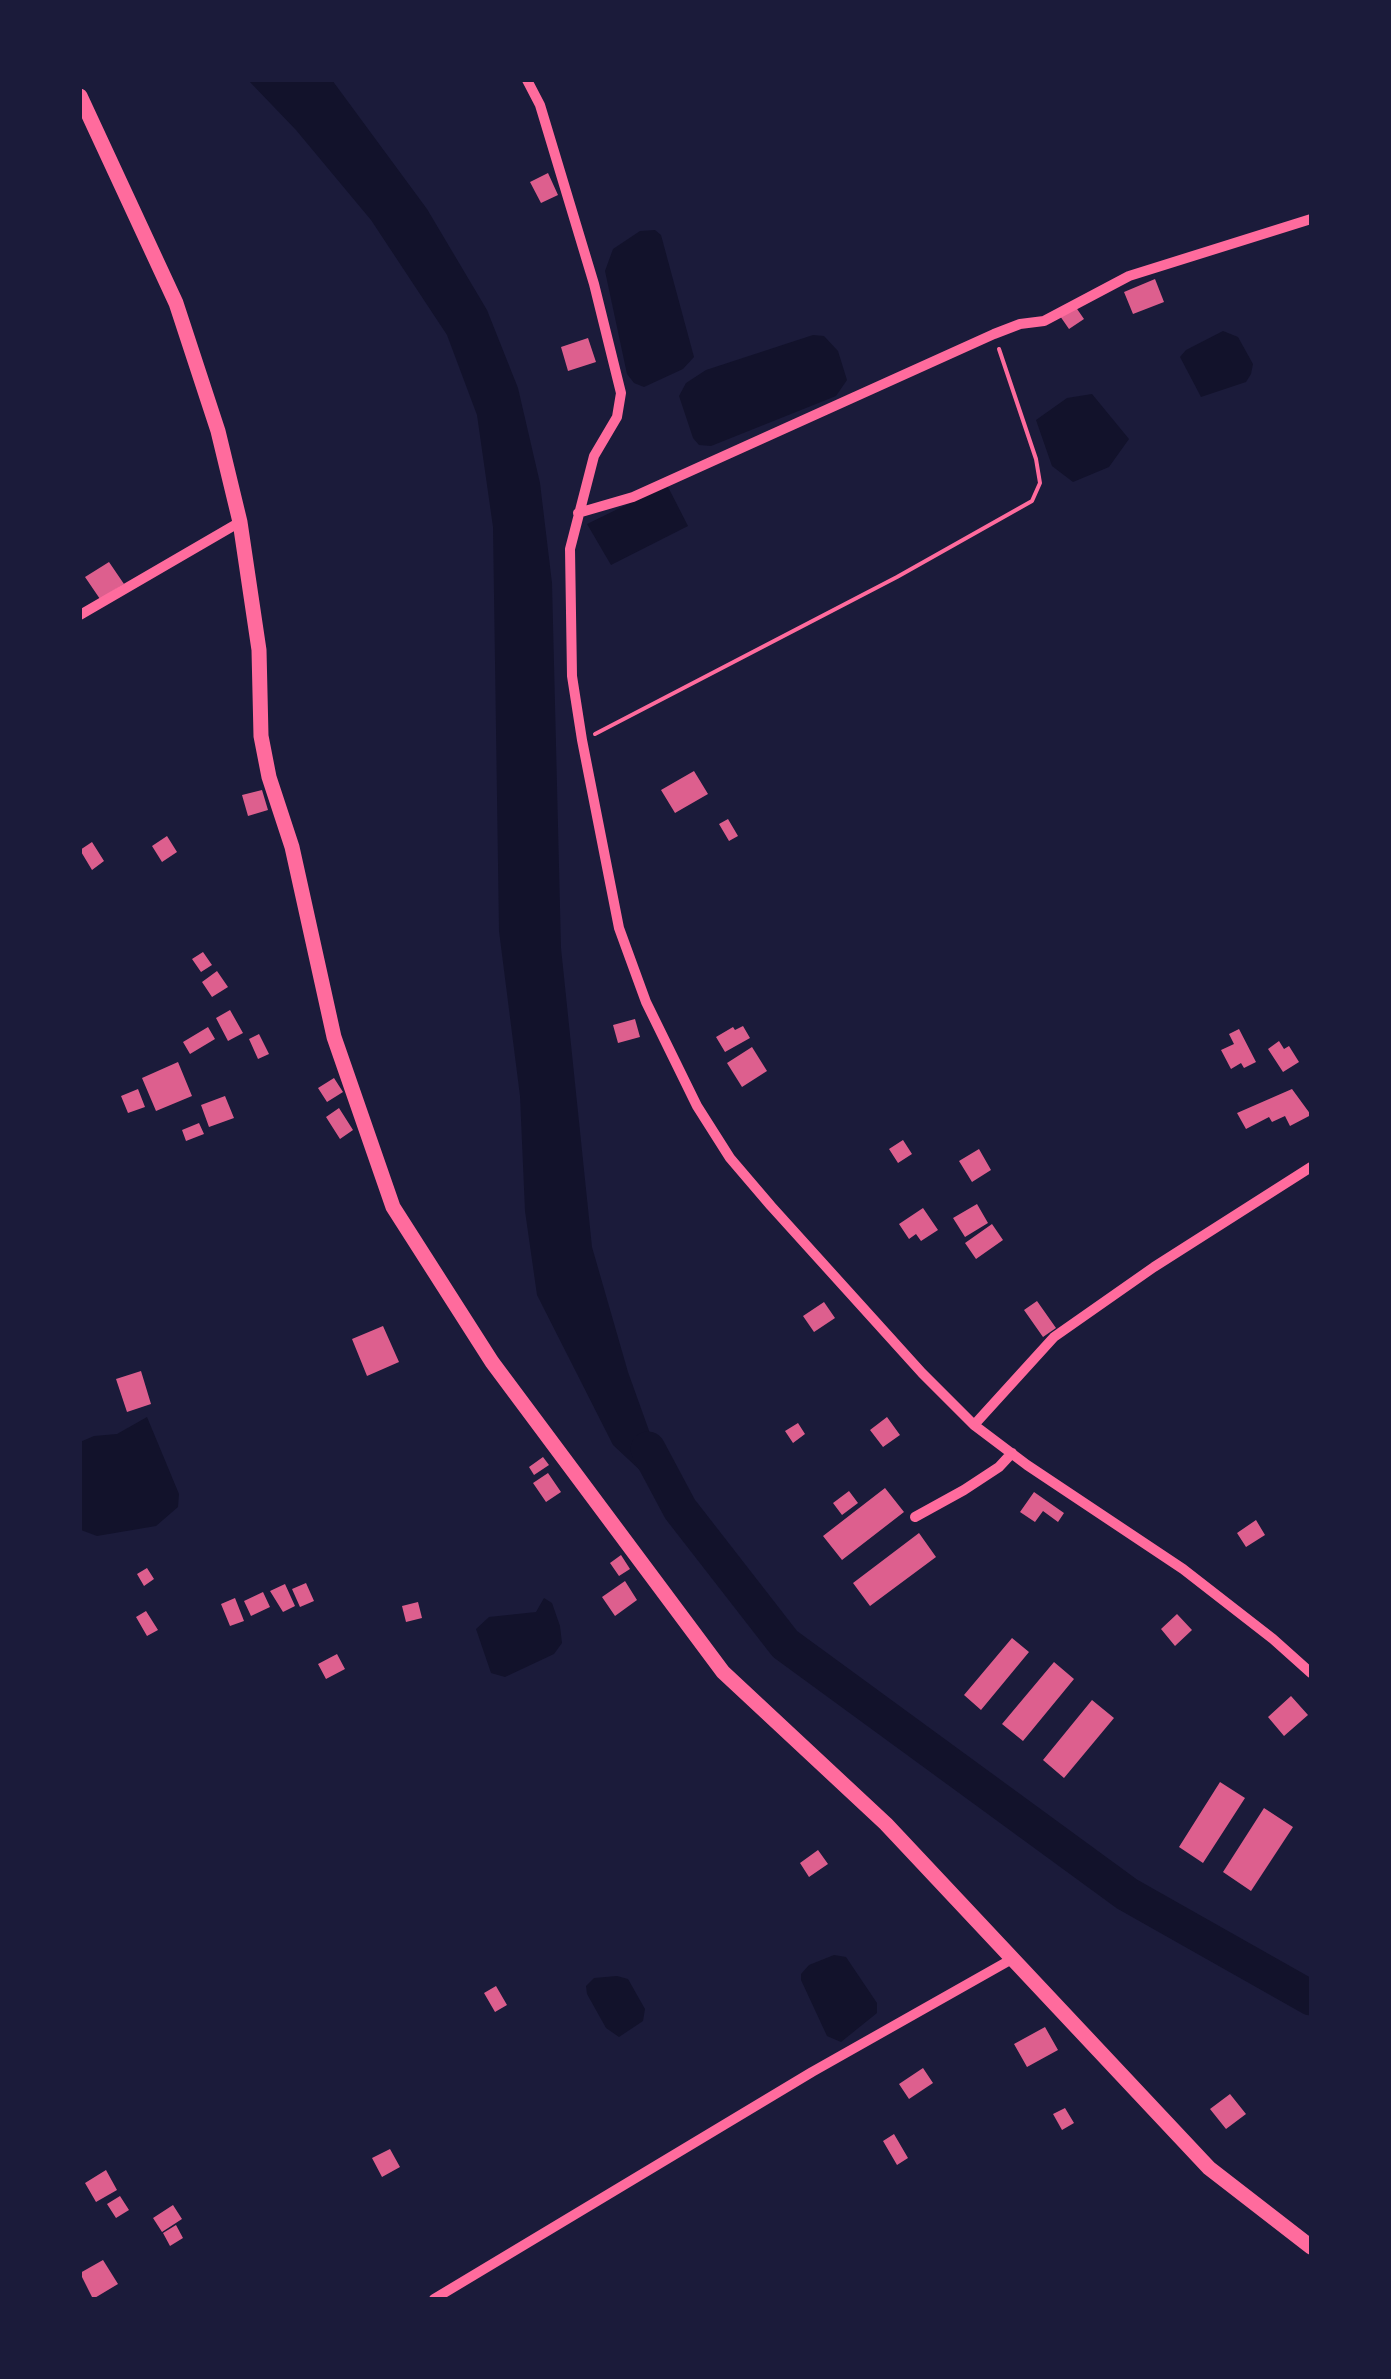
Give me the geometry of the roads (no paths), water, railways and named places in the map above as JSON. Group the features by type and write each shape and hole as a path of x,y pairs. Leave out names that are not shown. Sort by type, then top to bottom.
{"street":[{"path":"527,80 540,105 594,284 620,393 617,418 598,445 570,549 572,676 582,740 619,928 646,1002 697,1106 730,1158 761,1194 974,1426 1183,1569 1311,1673"},
{"path":"80,96 176,302 218,431 240,522 259,650 261,736 269,778 292,847 334,1037 393,1207 492,1362 722,1672 886,1824 1209,2168 1311,2247"},
{"path":"578,513 634,496 994,334 1020,324 1044,321 1129,276 1311,219"},
{"path":"80,616 240,522"},
{"path":"974,1426 1054,1338 1154,1267 1311,1168"},
{"path":"915,1516 964,1490 1012,1454"},
{"path":"434,2299 812,2072 1012,1959"}],"waterway":[{"path":"648,1449 680,1509 785,1644 1127,1894 1311,1998"}]}
